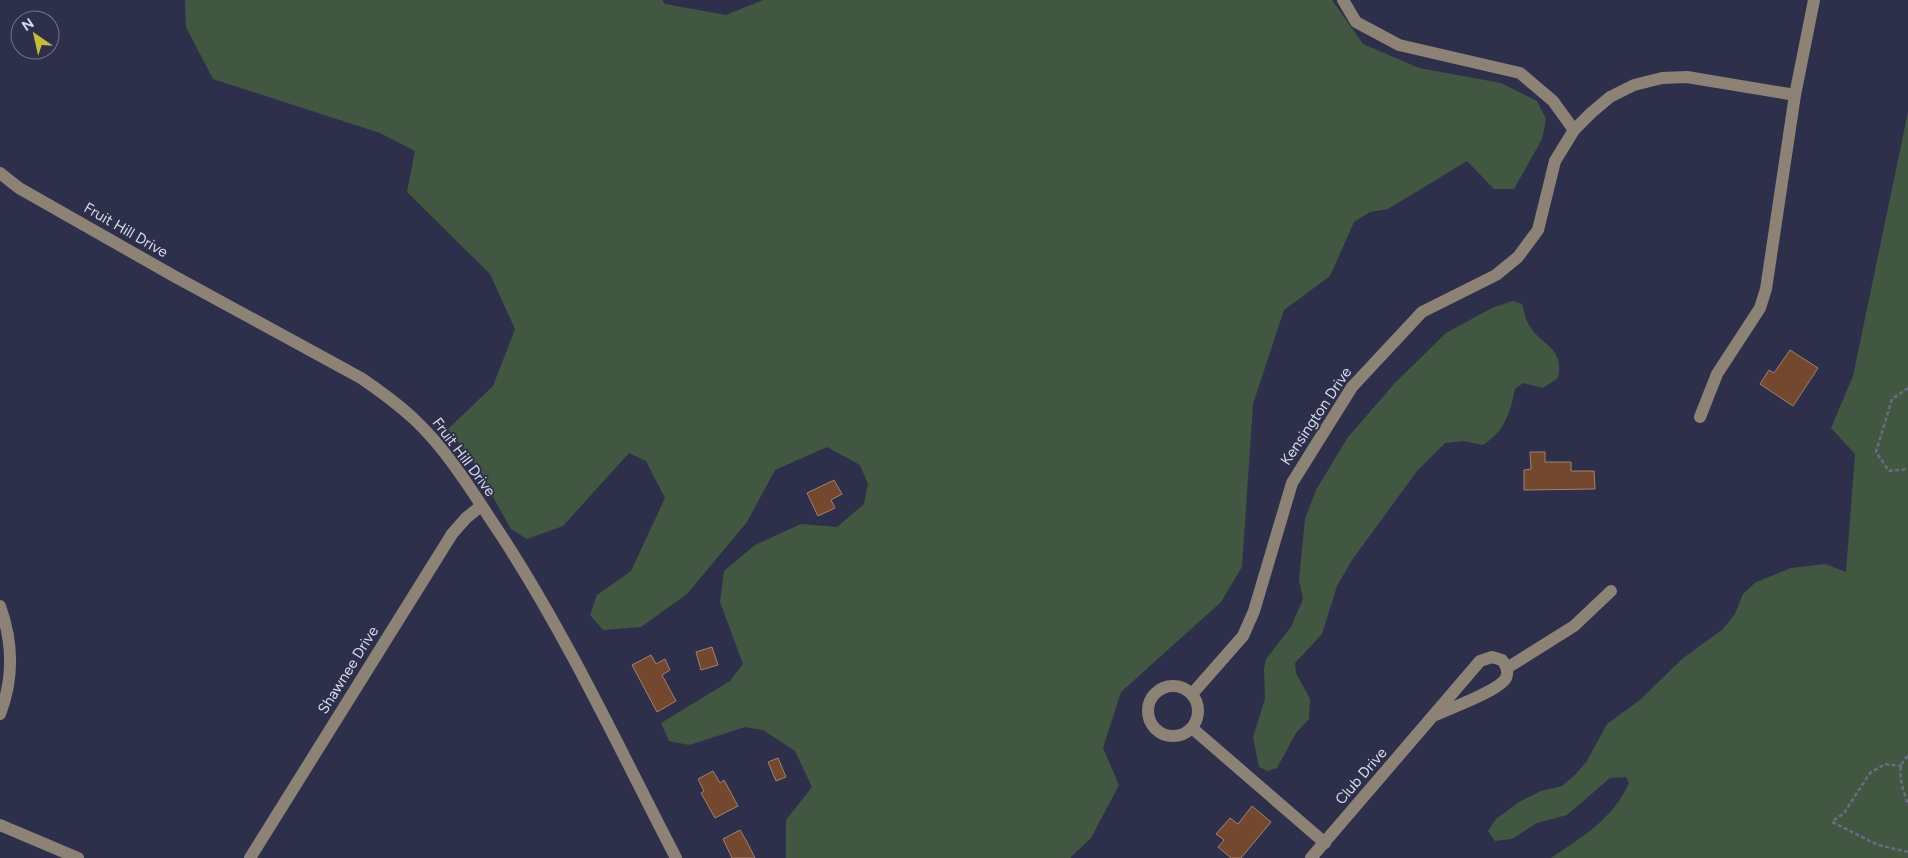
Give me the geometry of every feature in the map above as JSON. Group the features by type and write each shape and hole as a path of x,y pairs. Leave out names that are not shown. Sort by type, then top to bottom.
{"street":[{"path":"1344,0 1356,22 1399,44 1520,73 1553,101 1574,130"},
{"path":"1700,417 1717,374 1760,308 1766,289 1795,95 1814,0"},
{"name":"Kensington Drive","path":"1192,694 1243,636 1254,611 1292,484 1352,387 1422,312 1496,275 1518,257 1538,230 1555,161 1574,130 1610,97 1634,85 1662,78 1688,78 1795,95"},
{"name":"Fruit Hill Drive","path":"0,173 19,188 368,383 416,421 441,448 481,506 562,635 676,858"},
{"name":"Shawnee Drive","path":"250,858 452,534 466,518 481,506"},
{"path":"1507,668 1574,626 1611,591"},
{"path":"0,606 7,624 12,651 9,677 0,714"},
{"name":"Club Drive","path":"1311,858 1480,661 1492,656 1502,660 1507,668 1506,678 1498,686 1436,714"},
{"path":"1168,686 1185,688 1192,694 1199,710 1198,719 1192,728 1177,736 1159,732 1149,718 1148,710 1153,695 1168,686"},
{"path":"1192,728 1325,843"},
{"path":"0,825 78,858"}],"path":[{"path":"1908,388 1892,399 1876,452 1889,471 1908,469"},
{"path":"1908,756 1900,774 1908,805"},
{"path":"1902,766 1885,764 1870,773 1844,813 1832,822 1878,844 1908,852"}],"green space":[{"path":"185,0 662,0 665,4 726,15 763,0 1332,0 1363,44 1419,68 1501,83 1537,101 1546,119 1542,139 1514,189 1494,189 1467,161 1388,209 1370,212 1354,222 1330,276 1284,310 1253,404 1242,567 1221,602 1121,692 1103,748 1119,785 1091,838 1070,858 786,858 786,820 812,787 795,751 763,730 745,727 689,745 669,741 661,723 730,681 743,664 720,602 724,571 755,545 801,524 837,527 864,504 868,484 860,465 827,447 775,470 747,522 687,594 641,627 603,630 590,615 597,595 631,571 665,498 646,461 629,453 563,526 527,539 511,529 473,461 448,429 493,386 515,329 490,274 407,192 415,151 380,133 213,79 186,27"},
{"path":"1908,112 1908,858 1551,858 1585,835 1605,817 1622,796 1629,783 1626,777 1610,778 1567,815 1537,823 1512,839 1495,841 1488,831 1496,819 1519,802 1541,791 1562,786 1576,774 1587,761 1607,724 1640,700 1682,659 1723,629 1735,614 1743,594 1756,582 1791,568 1825,564 1846,572 1855,454 1831,428 1853,376"},
{"path":"1512,301 1522,304 1527,321 1533,331 1554,352 1558,359 1558,378 1543,388 1523,383 1515,389 1505,421 1497,434 1490,440 1483,445 1464,441 1445,443 1417,471 1352,560 1337,586 1322,634 1295,663 1296,673 1310,699 1309,719 1296,733 1277,768 1268,771 1259,767 1253,737 1265,699 1264,669 1266,659 1291,627 1303,599 1299,580 1305,519 1316,490 1348,437 1395,383 1446,333 1492,308"}],"building":[{"path":"1790,350 1818,368 1793,406 1760,384 1769,370 1774,373"},
{"path":"1530,452 1545,452 1545,462 1571,462 1571,471 1594,471 1595,489 1524,490 1524,470 1531,469"},
{"path":"834,480 842,494 831,500 835,508 818,516 807,493"},
{"path":"712,647 718,665 701,670 696,652"},
{"path":"651,655 656,664 665,659 670,670 662,675 676,701 657,712 632,665"},
{"path":"778,758 786,777 776,781 768,762"},
{"path":"713,771 720,783 724,780 738,806 715,818 701,793 704,791 698,779"},
{"path":"1252,806 1271,822 1241,858 1231,858 1218,847 1224,840 1216,834 1230,818 1238,824"},
{"path":"740,830 755,858 732,858 723,839"}]}
